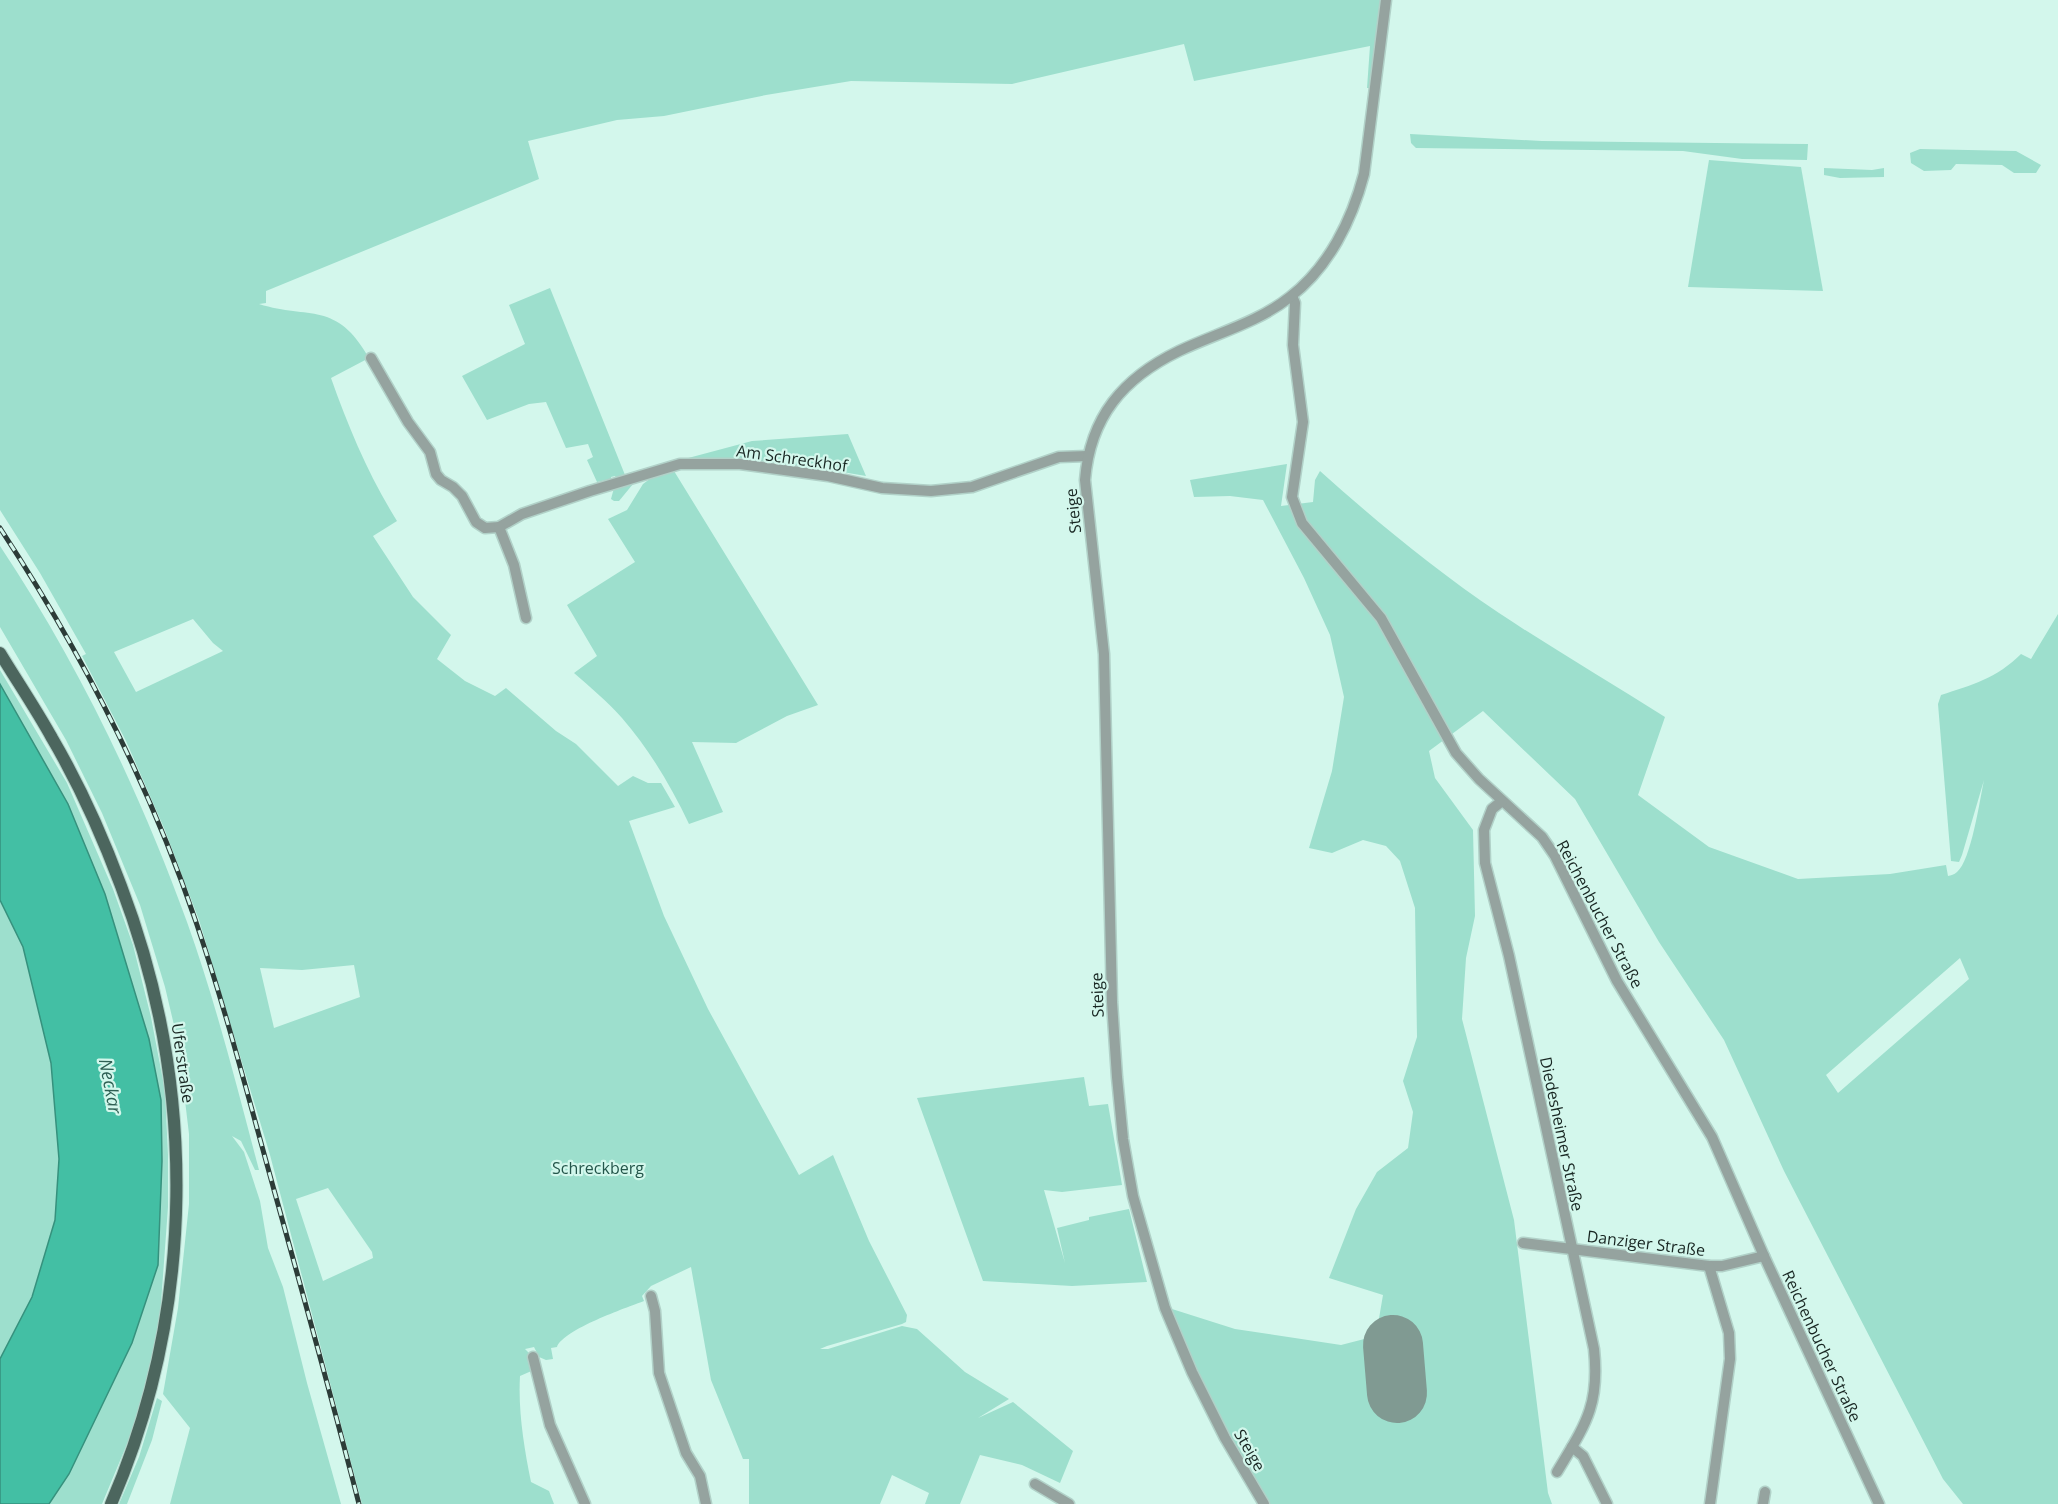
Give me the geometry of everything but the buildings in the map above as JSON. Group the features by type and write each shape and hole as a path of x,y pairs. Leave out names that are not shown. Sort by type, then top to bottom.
{"main road":[{"name":"Uferstraße","path":"0,653 53,739 99,834 121,886 152,986 171,1085 177,1154 178,1202 173,1270 152,1389 138,1436 111,1504"}],"street":[{"name":"Steige","path":"1264,1504 1225,1438 1192,1372 1165,1308 1133,1196 1123,1139 1112,1002 1104,654 1086,499 1087,456 1099,421 1127,385 1150,367 1170,356 1266,314 1292,296 1327,257 1345,228 1357,201 1364,174 1386,0"},
{"name":"Reichenbucher Straße","path":"1292,296 1295,303 1293,345 1303,422 1292,497 1302,523 1381,618 1456,753 1479,779 1542,837 1555,856 1617,981 1712,1137 1764,1256 1879,1504"},
{"path":"371,358 408,422 430,452 436,474 462,496 480,525 485,528 499,527 514,565 526,618"},
{"name":"Am Schreckhof","path":"499,527 522,514 681,464 740,464 828,476 882,488 931,490 972,488 1059,457 1087,456"},
{"name":"Diedesheimer Straße","path":"1502,801 1492,808 1484,830 1485,863 1509,956 1594,1349 1596,1385 1589,1414 1557,1472"},
{"name":"Danziger Straße","path":"1523,1244 1709,1266 1722,1266 1764,1256"},
{"path":"1709,1266 1729,1333 1730,1359 1710,1504"},
{"path":"651,1296 655,1311 659,1374 686,1454 700,1476 706,1504"},
{"path":"533,1357 550,1425 585,1504"},
{"path":"1572,1447 1583,1456 1607,1504"},
{"path":"1035,1485 1069,1504"},
{"path":"1763,1504 1765,1492"}],"green space":[{"name":"Schreckberg","path":"0,0 1382,0 1372,88 1367,88 1370,46 1194,81 1184,44 1012,84 851,81 766,95 664,116 617,120 528,141 539,179 266,291 266,303 259,304 321,315 333,320 345,327 369,358 331,378 360,452 397,521 373,536 413,597 451,635 437,659 465,681 495,696 506,688 556,731 576,744 618,786 633,776 648,783 661,783 675,807 629,821 664,916 708,1009 799,1175 833,1155 869,1241 907,1315 906,1322 902,1324 820,1349 828,1349 902,1326 917,1329 965,1372 1009,1399 978,1418 1013,1402 1073,1451 1060,1483 1022,1465 980,1455 960,1504 925,1504 929,1493 892,1475 880,1504 749,1504 749,1459 743,1459 711,1380 691,1267 651,1286 642,1296 644,1301 596,1320 571,1333 557,1347 551,1348 553,1359 546,1360 539,1357 534,1347 525,1349 533,1357 536,1369 520,1376 521,1416 528,1469 531,1482 549,1491 554,1504 362,1504 270,1155 199,920 164,828 126,741 82,656 86,654 40,573 0,510","holes":["193,619 213,643 223,651 136,692 114,652","354,965 360,997 274,1028 260,968 302,970","328,1188 372,1252 373,1258 323,1281 296,1199"]},
{"path":"1410,134 1542,141 1808,144 1807,160 1742,159 1683,151 1416,148 1411,143"},
{"path":"1920,149 2016,151 2041,165 2036,173 2014,173 2002,165 1956,164 1951,170 1924,171 1911,163 1910,153"},
{"path":"1709,160 1801,167 1823,291 1688,287"},
{"path":"1824,168 1872,170 1884,168 1884,177 1840,178 1824,175"},
{"path":"550,288 625,475 597,482 587,460 593,457 588,444 566,448 546,402 529,404 487,420 462,376 525,344 509,305"},
{"path":"848,434 866,476 795,465 749,461 677,461 752,441"},
{"path":"1287,464 1281,506 1313,502 1315,480 1320,471 1407,545 1475,597 1665,717 1638,795 1709,847 1798,879 1890,874 1946,865 1948,876 1957,872 1967,856 1971,843 1984,780 1962,855 1959,862 1951,861 1938,704 1941,695 1993,675 2021,654 2031,659 2058,614 2058,1504 1963,1504 1943,1479 1784,1171 1724,1040 1659,942 1575,799 1483,711 1429,751 1435,778 1473,830 1475,916 1466,958 1462,1019 1514,1220 1548,1493 1552,1504 1268,1504 1192,1372 1172,1309 1235,1329 1341,1345 1376,1336 1383,1295 1329,1278 1356,1209 1377,1172 1408,1148 1413,1112 1403,1081 1417,1037 1415,908 1400,861 1386,846 1363,840 1332,853 1309,848 1332,771 1344,697 1330,635 1304,578 1263,500 1230,496 1194,497 1190,480","holes":["1960,958 1969,979 1838,1093 1826,1075"]},
{"path":"674,471 818,705 787,716 736,743 692,742 723,812 689,824 659,768 632,730 574,673 597,656 567,605 635,562 608,519 627,510 643,484 651,478"},
{"path":"632,483 619,501 611,499 614,488"},
{"path":"0,546 55,636 105,728 148,824 187,922 217,1014 259,1170 255,1170 241,1141 232,1136 244,1152 260,1201 268,1248 283,1287 341,1504 170,1504 190,1428 163,1394 178,1308 189,1204 189,1134 178,1042 165,987 140,905 102,813 66,740 0,627"},
{"path":"0,670 67,783 113,889 133,945 151,1017 165,1091 168,1207 160,1317 151,1370 132,1432 102,1504 49,1504 69,1474 132,1343 158,1265 162,1161 161,1100 105,894 67,804 0,684"},
{"path":"0,900 23,947 51,1063 59,1159 55,1220 32,1297 0,1359"},
{"path":"1084,1077 1089,1106 1108,1104 1122,1185 1062,1192 1044,1190 1065,1263 1057,1228 1089,1220 1089,1217 1129,1209 1147,1282 1072,1286 983,1281 917,1098"},
{"path":"157,1398 162,1401 152,1440 127,1504 119,1504 139,1457"}],"water":[{"name":"Neckar","path":"0,684 68,804 105,894 149,1039 161,1100 162,1161 158,1265 132,1343 69,1474 49,1504 0,1504 0,1359 32,1297 55,1220 59,1159 51,1063 23,947 0,900"}],"runway":[{"path":"1393,1345 1397,1393"}],"railway":[{"path":"0,528 58,621 85,670 134,768 177,870 207,955 237,1055 359,1504"}]}
